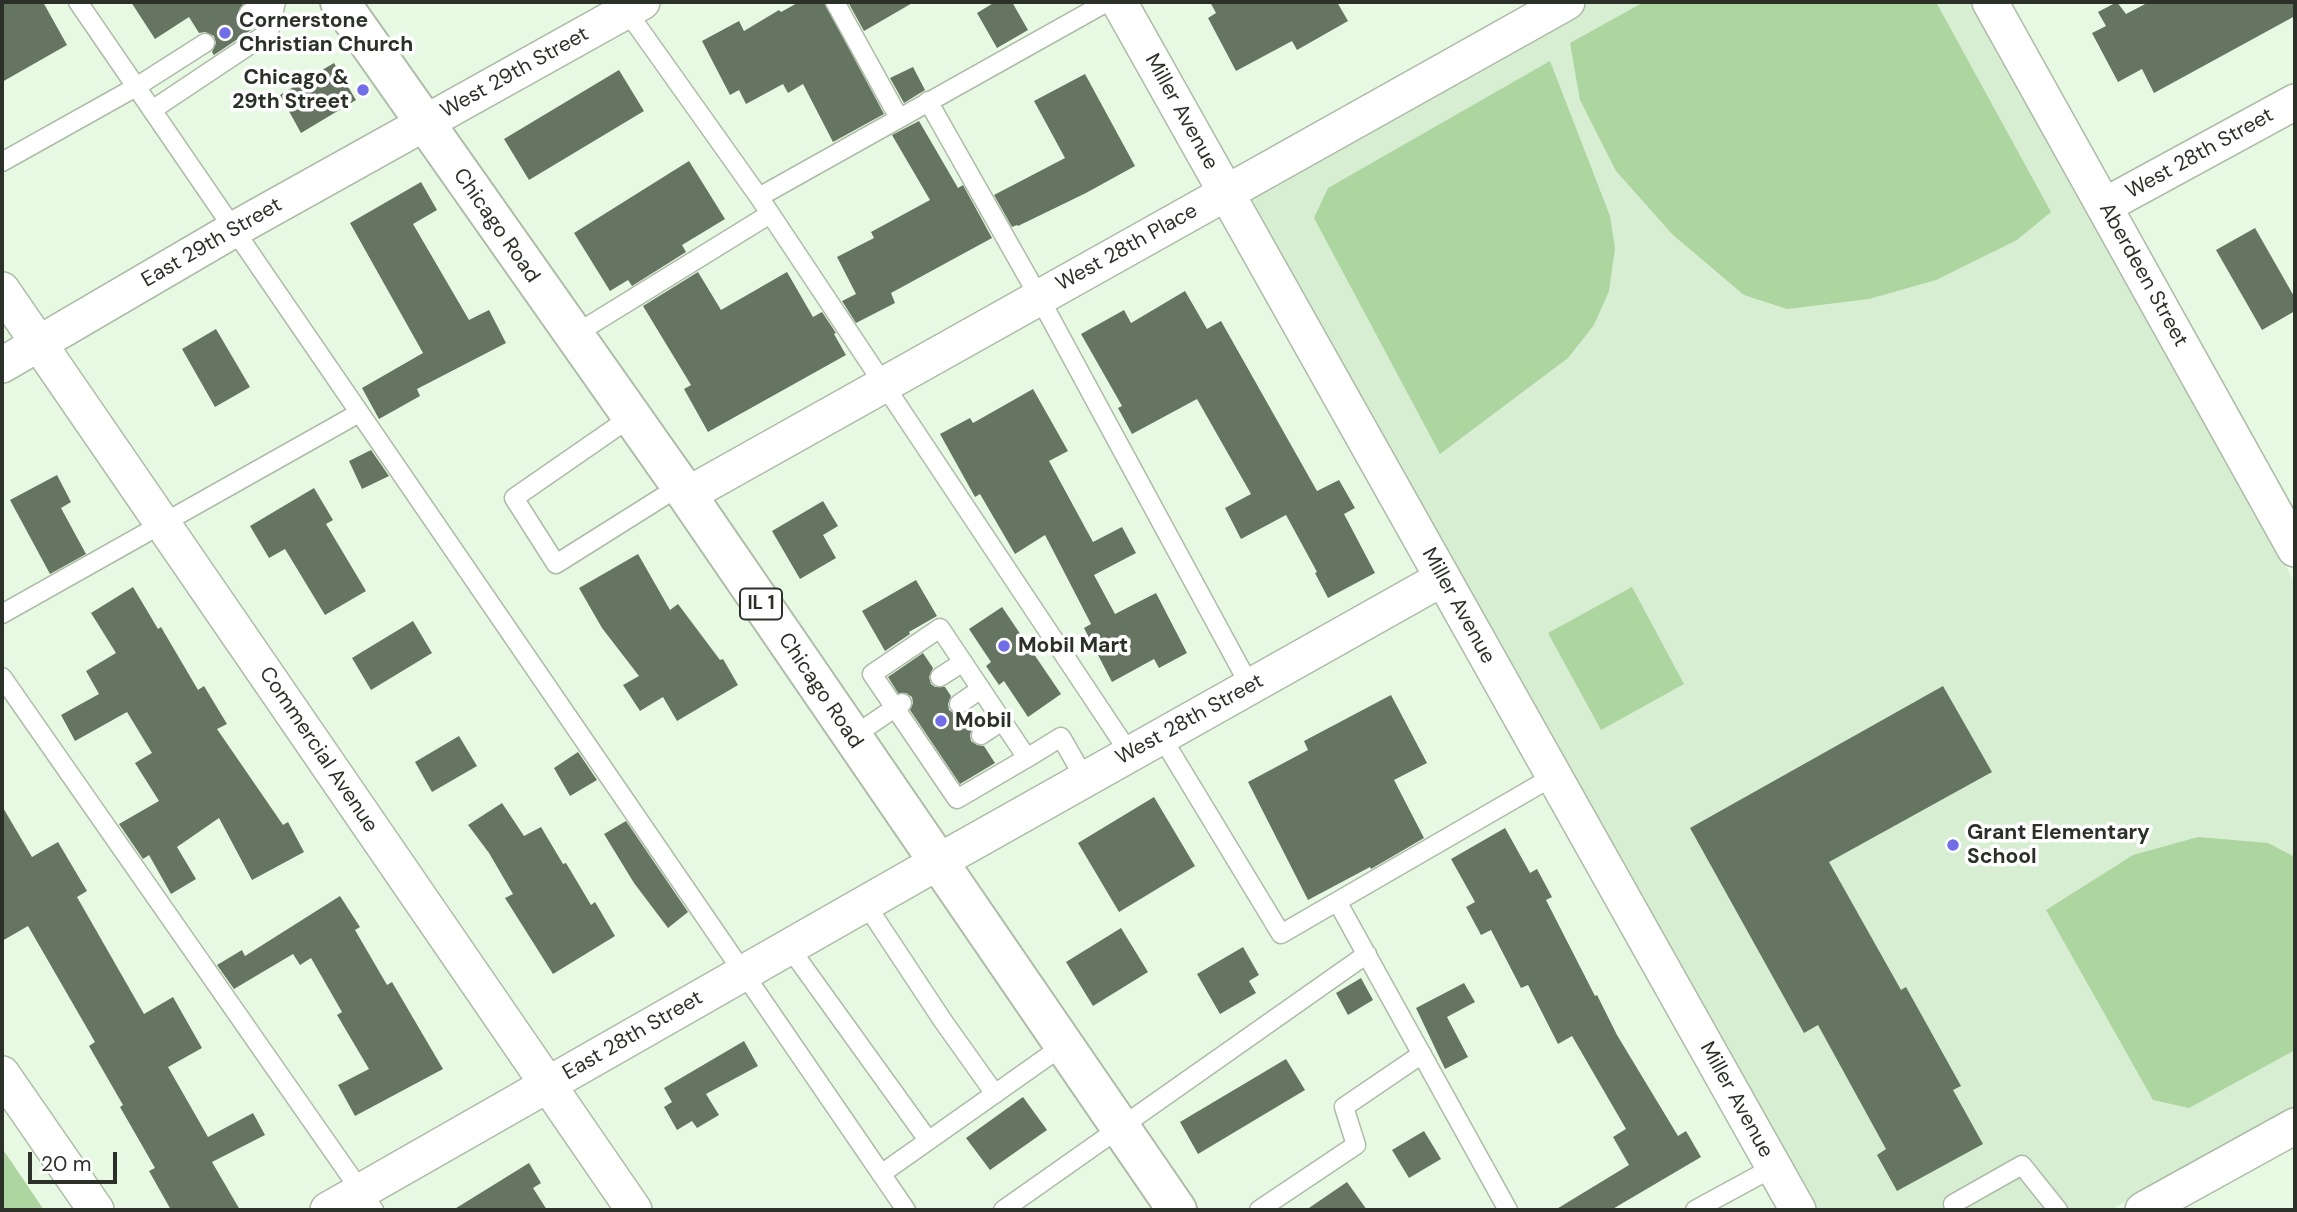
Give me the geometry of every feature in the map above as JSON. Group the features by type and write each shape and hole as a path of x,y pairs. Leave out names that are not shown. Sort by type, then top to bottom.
{"main road":[{"name":"Chicago Road","path":"340,2 683,490 1177,1210"}],"street":[{"name":"Miller Avenue","path":"1119,2 1798,1210"},
{"name":"West 28th Place","path":"683,490 883,385 1567,2"},
{"name":"Aberdeen Street","path":"1990,2 2295,549"},
{"name":"West 29th Street","path":"424,124 634,6"},
{"name":"West 28th Street","path":"2104,206 2295,102"},
{"name":"East 29th Street","path":"2,365 233,230 424,124"},
{"name":"Commercial Avenue","path":"2,290 634,1210"},
{"name":"West 28th Street","path":"938,862 1443,578"},
{"name":"East 28th Street","path":"328,1210 368,1201 547,1085 938,862"},
{"path":"2,1073 96,1210"},
{"path":"2143,1210 2295,1126"}],"lane":[{"path":"78,2 906,1210"},
{"path":"248,13 266,2"},
{"path":"152,110 270,32 276,2"},
{"path":"835,2 899,118"},
{"path":"759,197 1107,2"},
{"path":"634,6 1130,754"},
{"path":"2,162 136,87 205,43"},
{"path":"928,101 1039,297 1250,686"},
{"path":"573,335 770,214"},
{"path":"2,614 359,413"},
{"path":"631,417 514,498 556,564 683,490"},
{"path":"1027,758 940,628 872,674 899,705 938,762 957,799 1027,758 1061,737 1085,779"},
{"path":"940,677 963,662"},
{"path":"2,677 368,1201"},
{"path":"959,704 981,690"},
{"path":"852,737 899,705"},
{"path":"981,735 1002,721"},
{"path":"1161,736 1281,934 1553,776"},
{"path":"866,903 943,1021 995,1094"},
{"path":"1338,903 1508,1210"},
{"path":"789,947 928,1140"},
{"path":"1003,1210 1367,954"},
{"path":"881,1174 1063,1045"},
{"path":"1259,1210 1356,1145 1345,1107 1422,1054"},
{"path":"1955,1210 1954,1204 2022,1166 2058,1210"},
{"path":"1695,1210 1774,1167"}],"shaded area":[{"name":"Grant Elementary School","path":"1591,2 1971,2 2295,583 2295,1107 2110,1210 1817,1210 1245,193"}],"green space":[{"path":"1644,2 1936,2 2051,212 2017,240 1936,280 1869,299 1787,309 1744,295 1673,235 1616,171 1580,100 1570,43"},
{"path":"1550,61 1610,216 1615,248 1609,291 1594,325 1568,358 1440,454 1314,218 1328,188"},
{"path":"1632,587 1684,684 1601,730 1548,633"},
{"path":"2198,837 2268,843 2295,857 2295,1050 2189,1108 2153,1100 2046,910 2133,855"},
{"path":"2,1148 44,1210 2,1210"}],"building":[{"path":"2,2 43,2 67,45 2,82"},
{"name":"Cornerstone Christian Church","path":"131,2 242,2 238,13 240,20 249,24 255,23 257,26 214,55 214,36 205,32 199,33 189,17 155,39"},
{"path":"799,2 824,2 884,114 833,142 803,84 788,93 783,84 746,104 739,90 730,95 702,41 739,21 744,31 779,10 781,12"},
{"path":"848,2 914,2 864,31"},
{"path":"995,2 1012,2 1028,30 997,48 977,13"},
{"path":"1210,2 1337,2 1348,21 1297,50 1292,41 1236,71 1208,18 1216,13"},
{"path":"2117,2 2126,14 2149,2 2295,2 2295,16 2154,93 2142,69 2118,82 2092,33 2106,26 2098,12"},
{"path":"334,63 356,100 301,133 280,95"},
{"path":"913,67 925,90 904,103 890,78"},
{"path":"619,70 644,111 529,180 504,139"},
{"path":"1085,74 1135,166 1086,193 1012,227 994,195 1065,158 1034,101"},
{"path":"919,121 958,188 963,185 992,238 891,293 895,303 856,323 842,301 856,294 837,257 874,238 871,232 930,200 892,135"},
{"path":"689,161 725,219 682,245 686,252 632,286 628,280 610,291 574,233"},
{"path":"421,182 437,210 413,224 469,320 489,310 506,343 417,389 420,396 379,419 362,388 423,353 350,223"},
{"path":"2255,228 2295,298 2295,311 2262,330 2216,250"},
{"path":"698,272 721,310 787,272 813,317 822,312 846,355 708,432 684,389 691,385 643,306"},
{"path":"1185,291 1207,329 1221,321 1317,491 1339,480 1355,508 1344,514 1375,573 1328,598 1286,515 1241,539 1225,508 1251,494 1197,399 1132,434 1118,408 1122,406 1081,334 1124,310 1131,323"},
{"path":"216,329 250,387 215,407 182,349"},
{"path":"1033,389 1068,451 1049,461 1093,542 1122,527 1136,553 1094,575 1115,614 1156,593 1187,653 1159,668 1154,659 1112,682 1084,628 1091,624 1045,535 1015,554 980,494 975,497 940,434 970,418 973,423"},
{"path":"371,450 389,476 362,489 349,461"},
{"path":"57,475 71,502 61,508 86,554 50,574 10,500"},
{"path":"314,488 333,520 326,524 366,591 325,615 285,549 269,558 250,526"},
{"path":"823,501 838,526 823,535 836,558 800,579 772,531"},
{"path":"638,554 670,610 678,604 720,660 723,659 738,685 677,721 663,697 640,711 623,685 639,676 602,628 579,588"},
{"path":"916,580 937,616 909,632 910,634 885,651 862,611"},
{"path":"133,587 158,629 161,627 198,690 204,686 227,724 217,729 283,825 288,822 304,852 252,880 219,818 177,847 196,879 171,894 149,855 143,859 119,824 159,801 135,763 152,753 127,712 75,741 61,715 99,694 86,671 116,653 91,613"},
{"name":"Mobil Mart","path":"1002,607 1061,694 1028,717 1004,681 999,685 986,666 991,662 969,629"},
{"path":"413,621 432,653 371,690 352,658"},
{"name":"Mobil","path":"923,653 933,668 929,677 931,684 945,687 951,696 949,710 955,714 963,714 972,728 971,741 984,746 995,763 960,784 910,710 912,697 906,693 898,693 888,677"},
{"path":"1943,686 1992,772 1829,862 1901,990 1906,987 1961,1086 1953,1090 1983,1144 1897,1191 1877,1155 1886,1149 1818,1025 1804,1033 1690,828"},
{"path":"1391,695 1427,763 1394,780 1424,838 1371,869 1370,867 1308,900 1248,782 1308,750 1304,741"},
{"path":"459,736 477,766 432,792 415,762"},
{"path":"578,752 597,780 570,796 554,768"},
{"path":"1154,797 1195,866 1119,912 1078,843"},
{"path":"502,803 524,836 541,827 563,864 566,863 591,905 595,902 615,936 553,974 505,898 513,894 489,853 468,825"},
{"path":"2,806 32,857 58,842 87,891 77,897 144,1014 173,997 202,1048 168,1067 208,1137 253,1113 265,1135 212,1162 240,1210 171,1210 149,1171 155,1168 89,1046 95,1042 28,926 2,941"},
{"path":"626,821 688,912 668,928 634,883 604,834"},
{"path":"1505,828 1530,873 1537,869 1552,897 1546,900 1617,1035 1678,1136 1686,1131 1701,1157 1611,1210 1555,1210 1629,1165 1613,1137 1626,1129 1572,1036 1558,1044 1528,985 1521,988 1491,930 1481,935 1466,907 1475,902 1451,859"},
{"path":"340,896 360,927 355,930 387,985 392,982 443,1069 355,1116 338,1085 369,1069 337,1015 342,1012 311,958 300,965 293,954 234,989 217,965 242,950 245,956"},
{"path":"1121,928 1148,972 1093,1006 1066,962"},
{"path":"1243,947 1259,975 1249,981 1256,993 1220,1014 1197,974"},
{"path":"1361,978 1373,1000 1348,1015 1336,993"},
{"path":"1464,983 1475,1002 1447,1017 1468,1057 1445,1069 1416,1008"},
{"path":"744,1041 758,1066 706,1094 719,1115 697,1128 692,1121 677,1130 664,1107 672,1102 664,1088"},
{"path":"1286,1059 1305,1090 1198,1154 1180,1122"},
{"path":"1023,1097 1047,1130 990,1170 966,1138"},
{"path":"1424,1131 1441,1159 1409,1178 1392,1150"},
{"path":"529,1163 541,1183 533,1188 547,1210 453,1210"},
{"path":"1347,1182 1367,1210 1306,1210"}],"place":[{"name":"Cornerstone Christian Church","path":"225,33"},
{"name":"Chicago & 29th Street","path":"363,90"},
{"name":"Mobil Mart","path":"1004,646"},
{"name":"Mobil","path":"941,721"},
{"name":"Grant Elementary School","path":"1953,845"}]}
